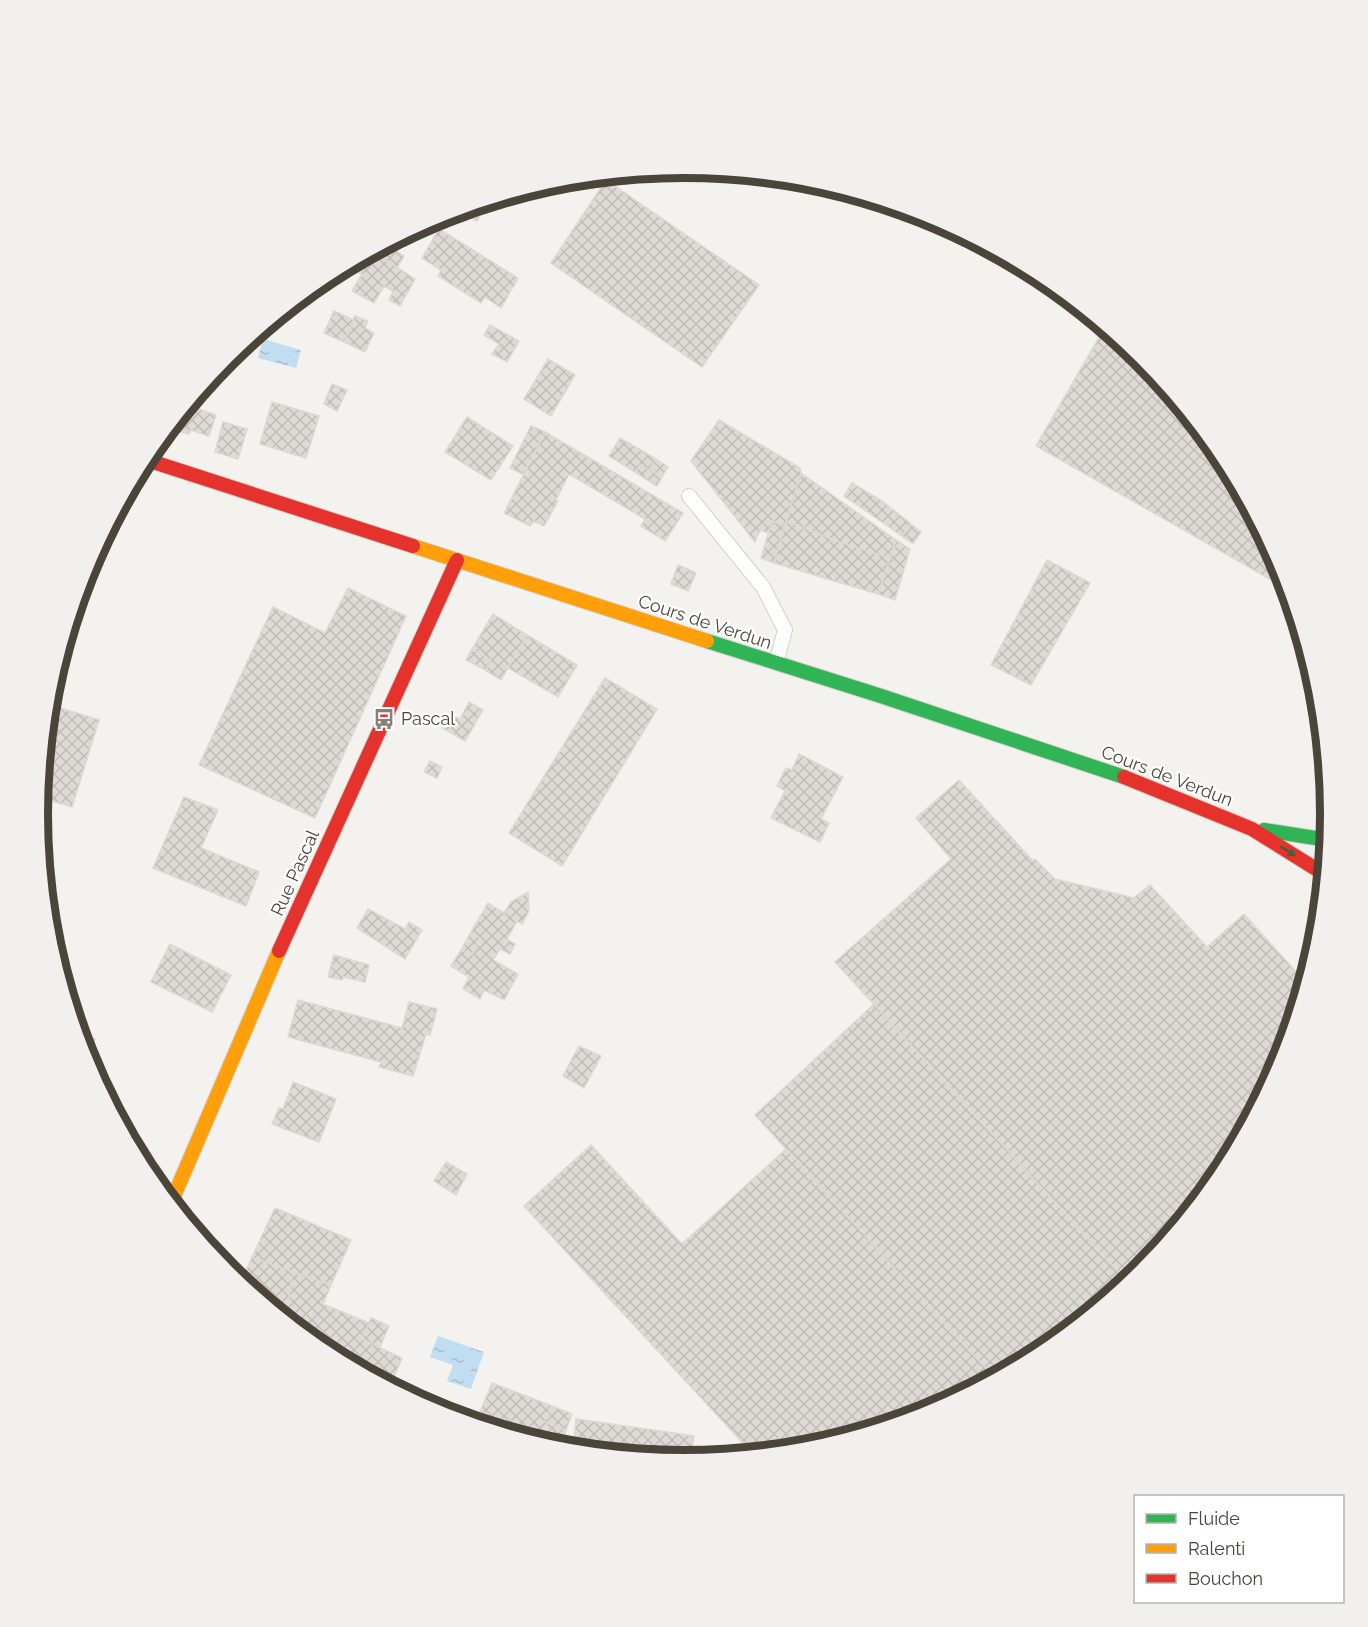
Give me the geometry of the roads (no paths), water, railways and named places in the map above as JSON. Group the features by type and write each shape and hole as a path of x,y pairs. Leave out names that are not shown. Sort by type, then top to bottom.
{"main road":[{"name":"Cours de Verdun","path":"154,462 1114,773 1252,828 1318,870"},
{"name":"Rue Pascal","path":"175,1195 281,946 457,560"},
{"name":"Cours de Verdun","path":"1252,828 1319,839"}],"lane":[{"path":"689,496 763,587 785,630 776,663"}],"water":[{"path":"263,339 301,350 296,368 258,358"},
{"path":"438,1336 484,1352 471,1389 447,1381 453,1365 430,1357"}],"place":[{"name":"Pascal","path":"384,719"}]}
